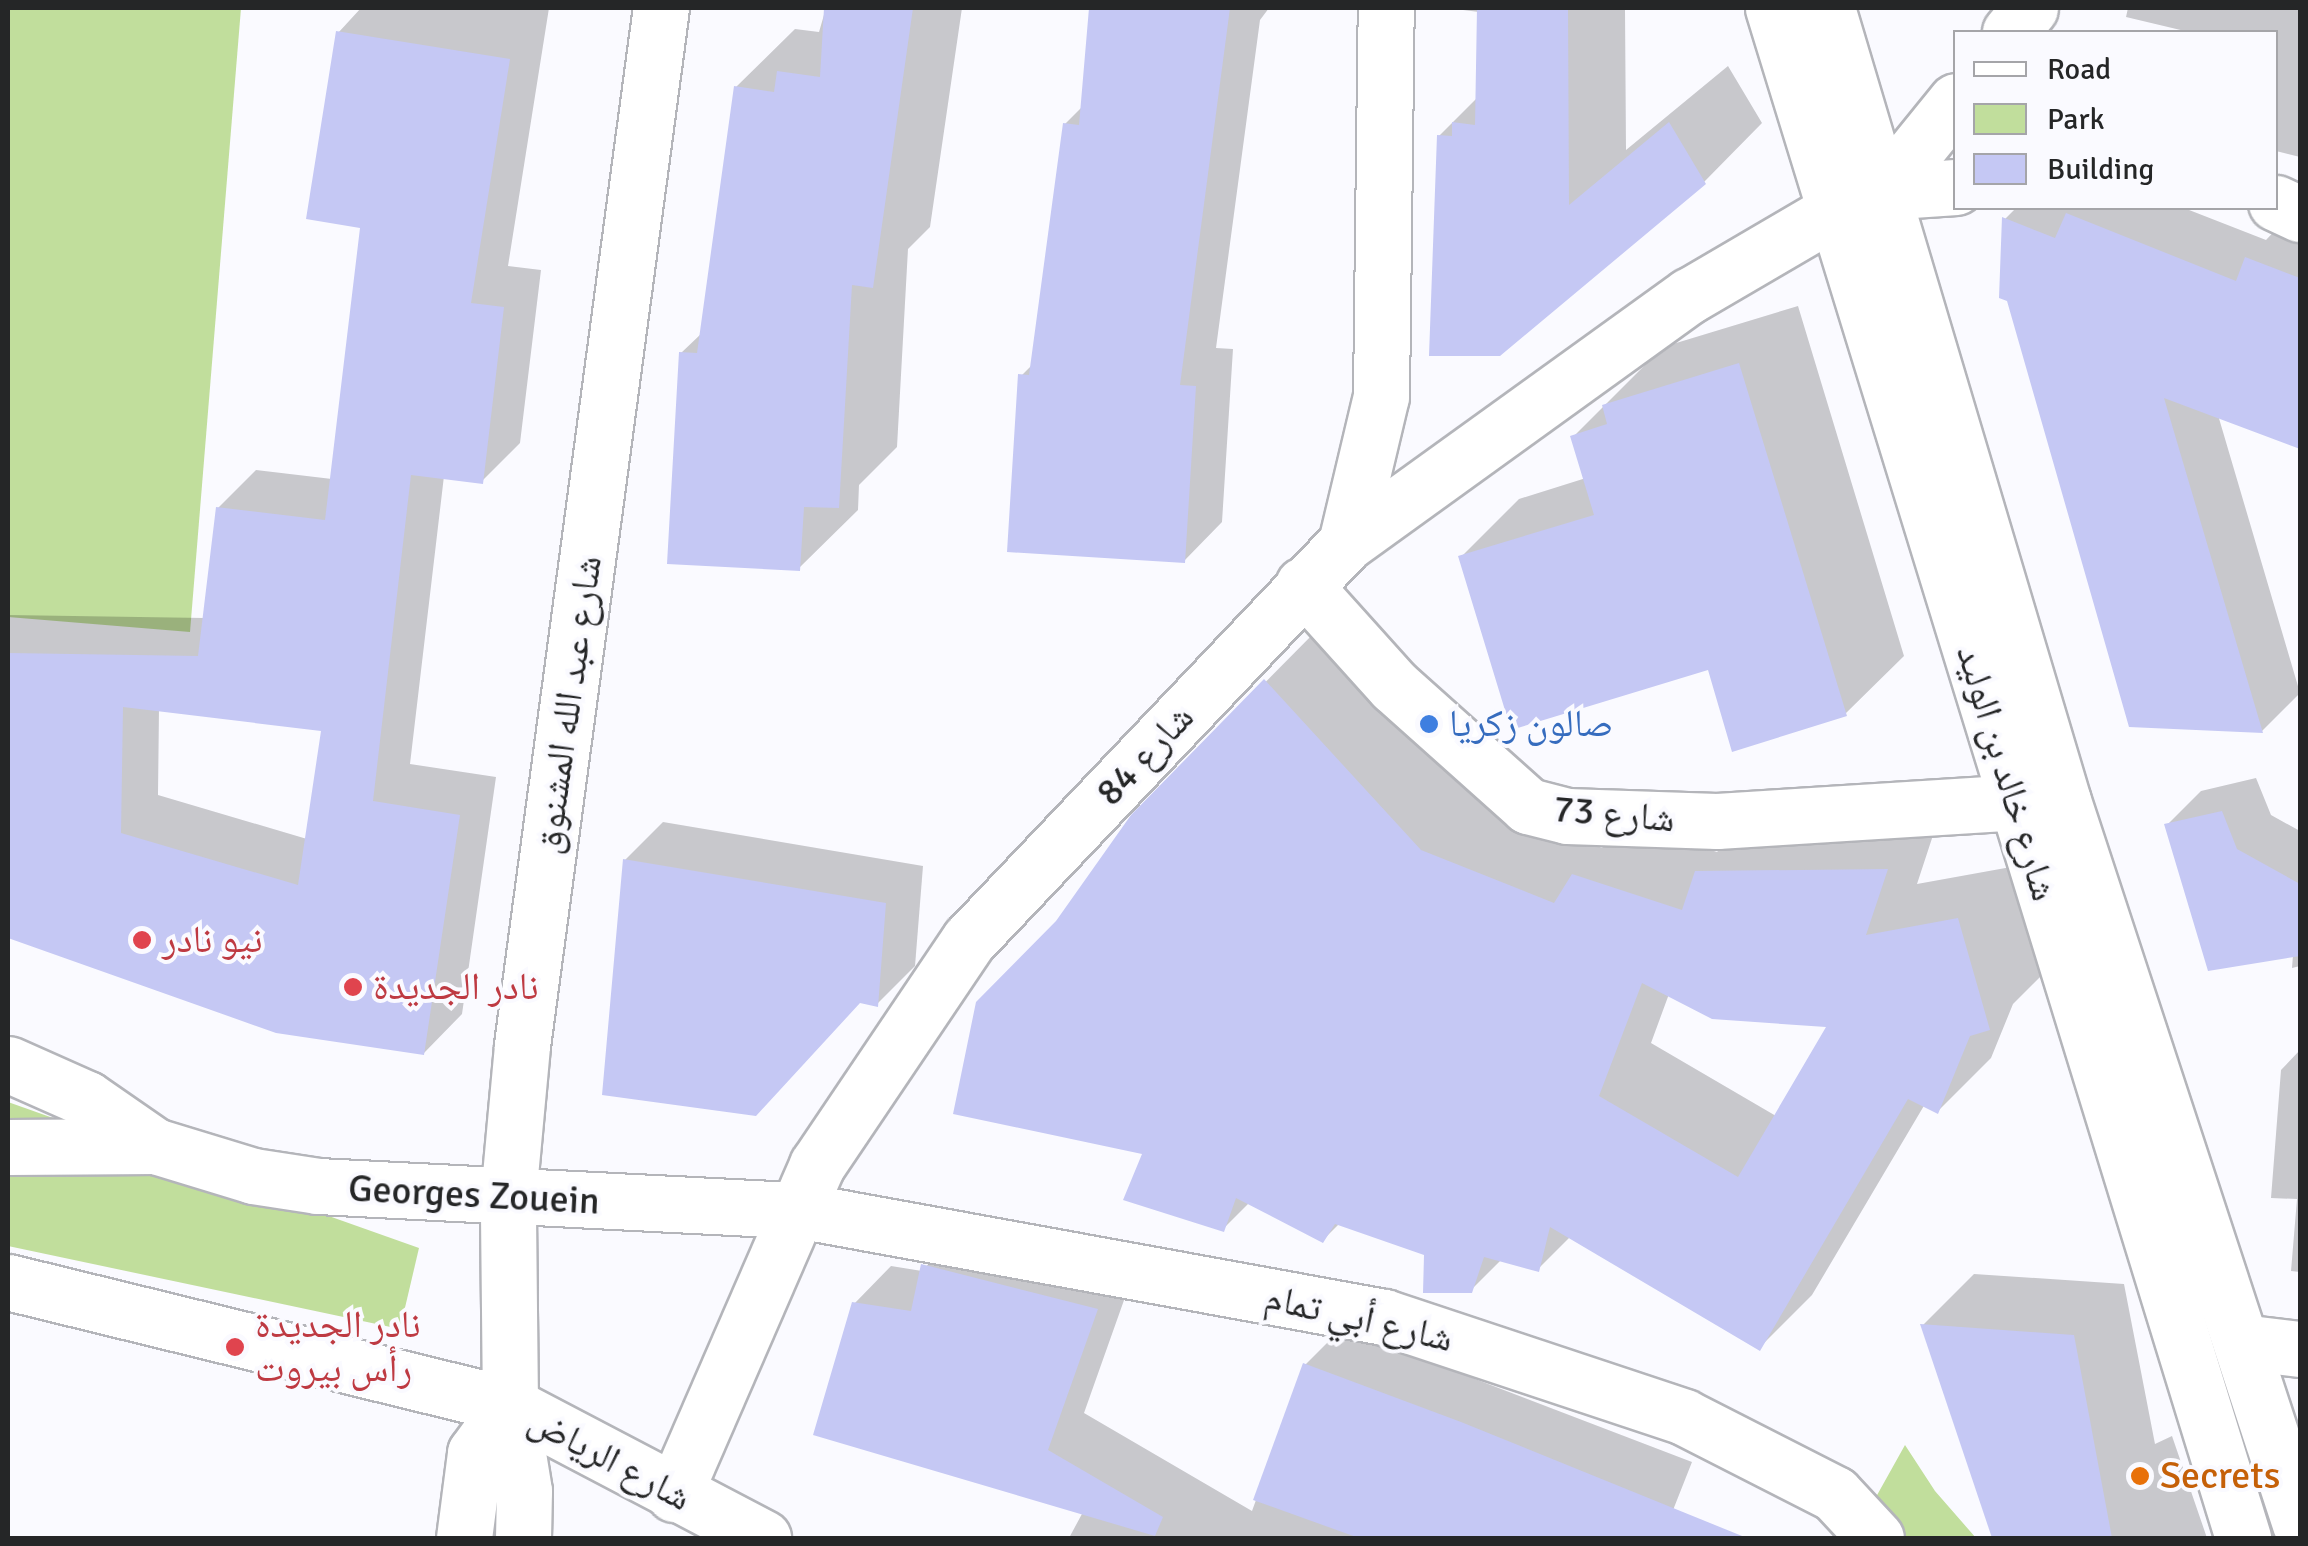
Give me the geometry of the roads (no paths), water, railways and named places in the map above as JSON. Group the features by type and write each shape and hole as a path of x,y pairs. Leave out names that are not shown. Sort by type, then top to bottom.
{"street":[{"name":"شارع عبد الله المشنوق","path":"523,1538 524,1492 510,1405 508,1198 522,1046 660,8"},
{"path":"1346,543 1380,396 1386,8"},
{"name":"شارع خالد بن الوليد","path":"1773,8 1859,201 2063,802 2300,1524"},
{"name":"شارع خالد بن الوليد","path":"1827,8 1859,201 2015,802 2243,1538"},
{"path":"2012,30 2030,8"},
{"path":"1859,201 1953,103"},
{"path":"1859,201 1953,187"},
{"name":"شارع 84","path":"674,1494 798,1210 840,1130 969,940 1346,543 1689,296 1859,201"},
{"name":"شارع 73","path":"1303,585 1394,686 1528,806 1567,816 1718,821 2015,802"},
{"name":"Georges Zouein","path":"8,1064 88,1099 156,1146 219,1168 318,1186 798,1210"},
{"name":"Georges Zouein","path":"8,1148 156,1146"},
{"name":"شارع أبي تمام","path":"798,1210 1384,1317 1684,1417 1836,1494 1876,1538"},
{"name":"شارع الرياض","path":"8,1282 510,1405 763,1538"},
{"path":"2241,1342 2300,1349"},
{"path":"464,1538 475,1453 510,1405"}],"place":[{"name":"صالون زكريا","path":"1429,724"},
{"name":"نيو نادر","path":"142,940"},
{"name":"نادر الجديدة","path":"353,987"},
{"name":"نادر الجديدة رأس بيروت","path":"235,1347"},
{"name":"Secrets","path":"2140,1476"}]}
